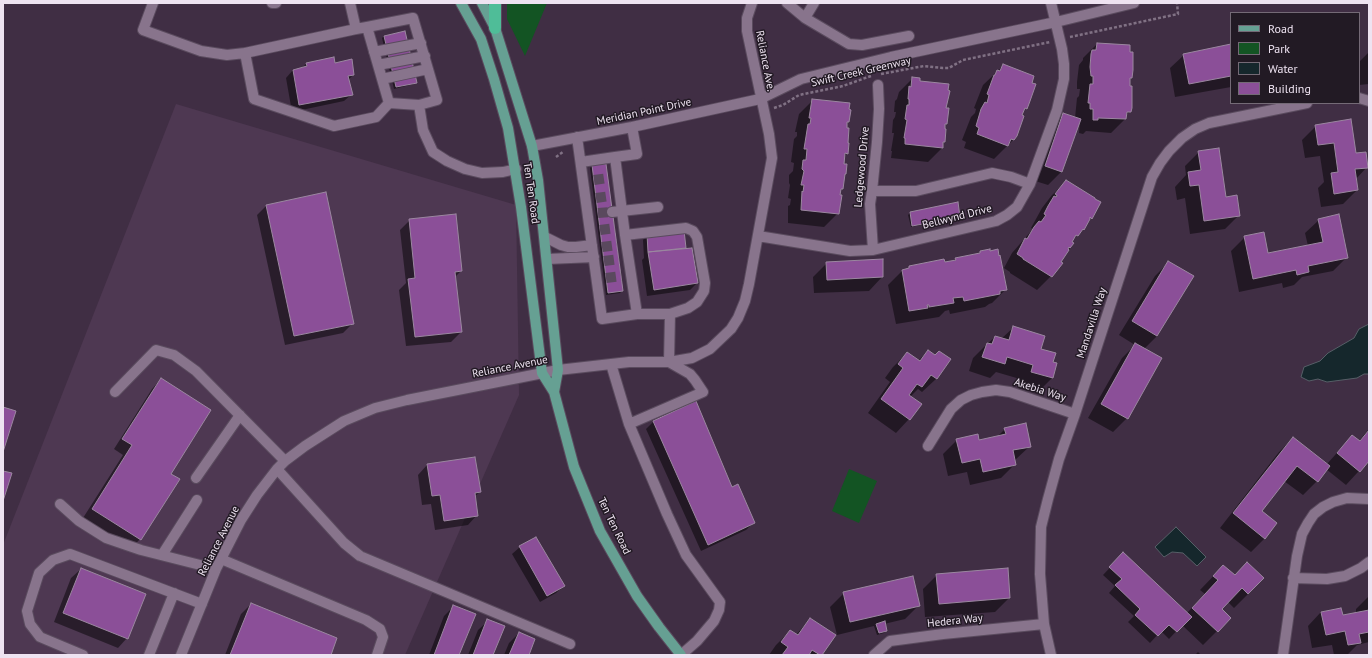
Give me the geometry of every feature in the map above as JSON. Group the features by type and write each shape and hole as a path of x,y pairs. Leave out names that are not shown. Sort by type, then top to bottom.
{"highway":[{"path":"495,3 495,28"}],"main road":[{"name":"Ten Ten Road","path":"461,3 481,39 508,128 522,207 542,373 554,392 574,466 600,531 637,596 681,655"},
{"name":"Ten Ten Road","path":"482,3 495,28 532,146 545,238 558,370 554,392"}],"street":[{"path":"153,3 143,30 201,51 227,55 245,53 413,18 437,100 419,105 389,103"},
{"path":"350,3 356,29"},
{"name":"Reliance Ave.","path":"752,3 747,18 747,31 760,99"},
{"path":"787,3 805,18 849,44 862,45 909,36"},
{"path":"805,18 814,3"},
{"name":"Bellwynd Drive","path":"758,236 850,251 873,250 996,221 1017,207 1030,184 1057,110 1064,79 1064,64 1051,3"},
{"name":"Meridian Point Drive","path":"532,146 632,127 760,99 801,79 891,56 1056,22 1134,3"},
{"path":"367,27 389,103"},
{"path":"374,52 420,43"},
{"path":"245,53 254,99 334,126 376,118 389,103"},
{"path":"378,66 425,56"},
{"path":"382,79 428,69"},
{"name":"Ledgewood Drive","path":"873,250 870,204 879,109 878,86"},
{"name":"Reliance Avenue","path":"181,655 220,559 241,520 257,495 285,461 344,421 375,408 407,400 558,370 629,362 669,362 692,358 710,349 731,330 745,301 772,158 769,134 760,99"},
{"name":"Mandavilla Way","path":"1051,655 1044,624 1040,574 1041,527 1059,459 1152,177 1160,163 1182,138 1195,129 1209,123 1302,104"},
{"path":"419,105 423,130 433,152 447,161 482,173 503,172 516,169"},
{"path":"581,162 637,154 632,127"},
{"path":"577,137 581,162 589,181 596,253 601,279 602,319 637,314 670,314 688,308 697,302 704,291 705,283 698,237 694,231 686,228 621,236"},
{"path":"615,157 612,177 626,275 637,314"},
{"path":"872,191 916,191 992,173 1011,177 1030,184"},
{"path":"617,211 658,207"},
{"path":"545,238 561,246 576,247 596,253"},
{"path":"547,259 596,253"},
{"path":"629,424 703,392 690,374 669,362 670,314"},
{"path":"114,392 156,350 174,355 196,371 285,461"},
{"path":"611,364 629,424 686,555 720,602 719,610 714,621 697,641 681,655"},
{"name":"Akebia Way","path":"928,446 951,409 971,394 996,390 1010,392 1075,414"},
{"path":"196,478 240,415"},
{"path":"277,469 344,543 360,556 570,644"},
{"path":"1283,655 1296,556 1302,534 1314,514 1333,502 1347,498 1369,499"},
{"path":"162,555 197,500"},
{"path":"60,504 79,521 106,538 216,569"},
{"path":"83,655 40,637 30,624 27,611 39,573 53,560 70,554 202,604"},
{"path":"220,559 366,620 380,629 384,637 377,655"},
{"path":"1293,578 1327,578 1345,576 1358,570 1369,562"},
{"path":"149,655 174,593"},
{"name":"Hedera Way","path":"874,655 890,641 1044,624"}],"path":[{"path":"1065,38 1178,14 1177,3"},
{"name":"Swift Creek Greenway","path":"770,108 778,107 799,95 843,86 869,76 924,66 949,68 962,60 1052,41"},
{"path":"556,157 566,151"}],"shaded area":[{"path":"176,104 516,205 519,395 405,655 3,655 3,545"}],"green space":[{"path":"507,3 547,3 525,56 507,19"},
{"path":"849,469 877,481 859,523 832,511"}],"water":[{"path":"1369,324 1369,374 1364,374 1357,378 1327,382 1318,379 1309,381 1301,377 1304,367 1320,361 1328,353 1354,338 1359,329"},
{"path":"1176,527 1206,557 1197,566 1183,553 1172,552 1164,557 1155,547"}],"building":[{"path":"405,31 417,83 396,87 384,36"},
{"path":"1097,43 1130,45 1130,52 1133,52 1133,70 1132,78 1130,78 1130,86 1132,86 1132,108 1131,112 1127,112 1126,119 1098,118 1098,120 1093,120 1093,109 1090,109 1090,103 1088,103 1090,84 1093,84 1093,76 1091,76 1090,67 1091,54 1092,50 1096,50"},
{"path":"1230,44 1230,76 1189,84 1183,54"},
{"path":"334,57 335,63 352,59 354,75 348,76 353,95 299,105 293,70 307,66 306,63"},
{"path":"1003,64 1034,76 1032,83 1036,84 1027,109 1025,108 1022,115 1024,116 1017,136 1014,140 1011,139 1008,146 977,134 979,128 976,126 981,109 985,102 987,103 989,95 987,94 994,75 997,70 1000,71"},
{"path":"912,77 920,78 920,81 949,84 948,90 950,91 946,108 949,108 947,124 945,124 945,142 943,142 943,148 905,144 904,138 907,120 905,119 907,105 909,105 909,86 911,87"},
{"path":"812,99 850,103 849,109 851,110 849,122 847,122 847,128 849,128 848,154 845,153 844,164 847,164 843,189 841,189 840,195 842,195 839,214 801,210 802,191 803,192 804,185 801,185 804,171 802,169 803,160 806,160 807,149 804,149 808,124 810,124 811,118 809,118"},
{"path":"1063,113 1081,119 1062,172 1045,166"},
{"path":"1351,119 1356,153 1366,152 1368,168 1355,169 1358,190 1334,194 1331,173 1338,172 1334,143 1318,145 1315,125"},
{"path":"1219,148 1226,197 1237,195 1240,216 1204,221 1199,185 1190,186 1188,172 1201,170 1198,151"},
{"path":"606,164 623,291 608,293 592,165"},
{"path":"1066,180 1101,202 1092,219 1090,217 1084,230 1083,229 1078,236 1076,235 1072,242 1074,243 1070,248 1069,247 1069,250 1061,262 1063,263 1052,277 1017,254 1025,238 1027,239 1034,227 1039,221 1041,222 1046,215 1044,214 1048,206 1054,196 1056,197 1057,195 1055,194"},
{"path":"326,192 354,324 294,336 266,205"},
{"path":"958,202 960,217 912,226 910,212"},
{"path":"456,214 462,271 455,272 462,332 415,337 408,279 415,278 409,219"},
{"path":"1339,214 1348,258 1308,266 1309,272 1297,275 1296,270 1253,279 1244,236 1264,232 1268,253 1323,242 1318,219"},
{"path":"684,230 686,248 648,252 647,234"},
{"path":"692,248 698,283 654,290 648,252"},
{"path":"990,249 990,251 998,249 1007,290 1000,291 1000,294 964,301 963,297 953,298 954,303 929,307 929,305 927,305 928,308 909,311 902,270 909,268 909,266 944,259 945,262 956,260 955,258 980,253 980,251"},
{"path":"883,259 883,277 827,280 826,262"},
{"path":"1168,261 1194,276 1157,336 1132,321"},
{"path":"1013,326 1045,336 1041,349 1056,353 1053,362 1057,363 1053,378 1031,372 1033,365 1007,357 1005,364 982,357 987,343 992,344 995,336 1009,340"},
{"path":"1135,343 1162,358 1128,419 1101,404"},
{"path":"928,350 935,355 939,351 951,359 937,379 931,375 922,387 917,384 909,395 922,404 910,420 881,399 903,368 898,364 907,352 920,361"},
{"path":"161,378 211,410 171,474 180,479 141,540 92,509 132,445 122,439"},
{"path":"696,401 732,487 738,484 755,523 708,545 653,421"},
{"path":"3,407 16,411 3,452"},
{"path":"1026,423 1031,447 1013,450 1016,465 983,472 980,459 962,463 956,439 978,434 979,440 1006,434 1004,428"},
{"path":"1369,430 1369,461 1360,472 1337,453 1352,435 1360,441"},
{"path":"1293,437 1330,466 1318,482 1297,466 1262,511 1277,523 1265,539 1233,513"},
{"path":"475,457 481,492 475,493 478,516 444,521 440,495 432,496 427,464"},
{"path":"3,471 12,473 3,501"},
{"path":"536,537 565,586 547,596 519,546"},
{"path":"1123,552 1192,617 1177,632 1169,625 1158,636 1135,615 1140,609 1115,585 1122,579 1109,567"},
{"path":"1247,562 1264,578 1248,594 1242,588 1222,609 1231,618 1218,632 1192,608 1218,580 1213,576 1223,565 1235,575"},
{"path":"81,568 146,594 128,639 63,613"},
{"path":"1008,568 1010,598 939,604 936,574"},
{"path":"913,576 920,606 850,622 843,592"},
{"path":"251,603 337,638 331,655 230,655"},
{"path":"453,605 476,614 459,655 434,655"},
{"path":"1341,608 1343,615 1369,610 1369,632 1359,634 1361,643 1348,645 1345,631 1326,635 1321,612"},
{"path":"810,618 836,635 822,655 812,650 809,655 782,655 788,647 781,642 790,630 798,635"},
{"path":"487,619 505,626 493,655 473,655"},
{"path":"885,621 887,631 879,633 876,624"},
{"path":"519,632 535,639 529,655 509,655"}],"tunnel":[{"path":"594,180 608,178"},
{"path":"596,198 610,196"},
{"path":"598,213 612,212"},
{"path":"600,230 615,228"},
{"path":"602,247 617,245"},
{"path":"604,261 619,259"},
{"path":"606,278 621,276"}]}
